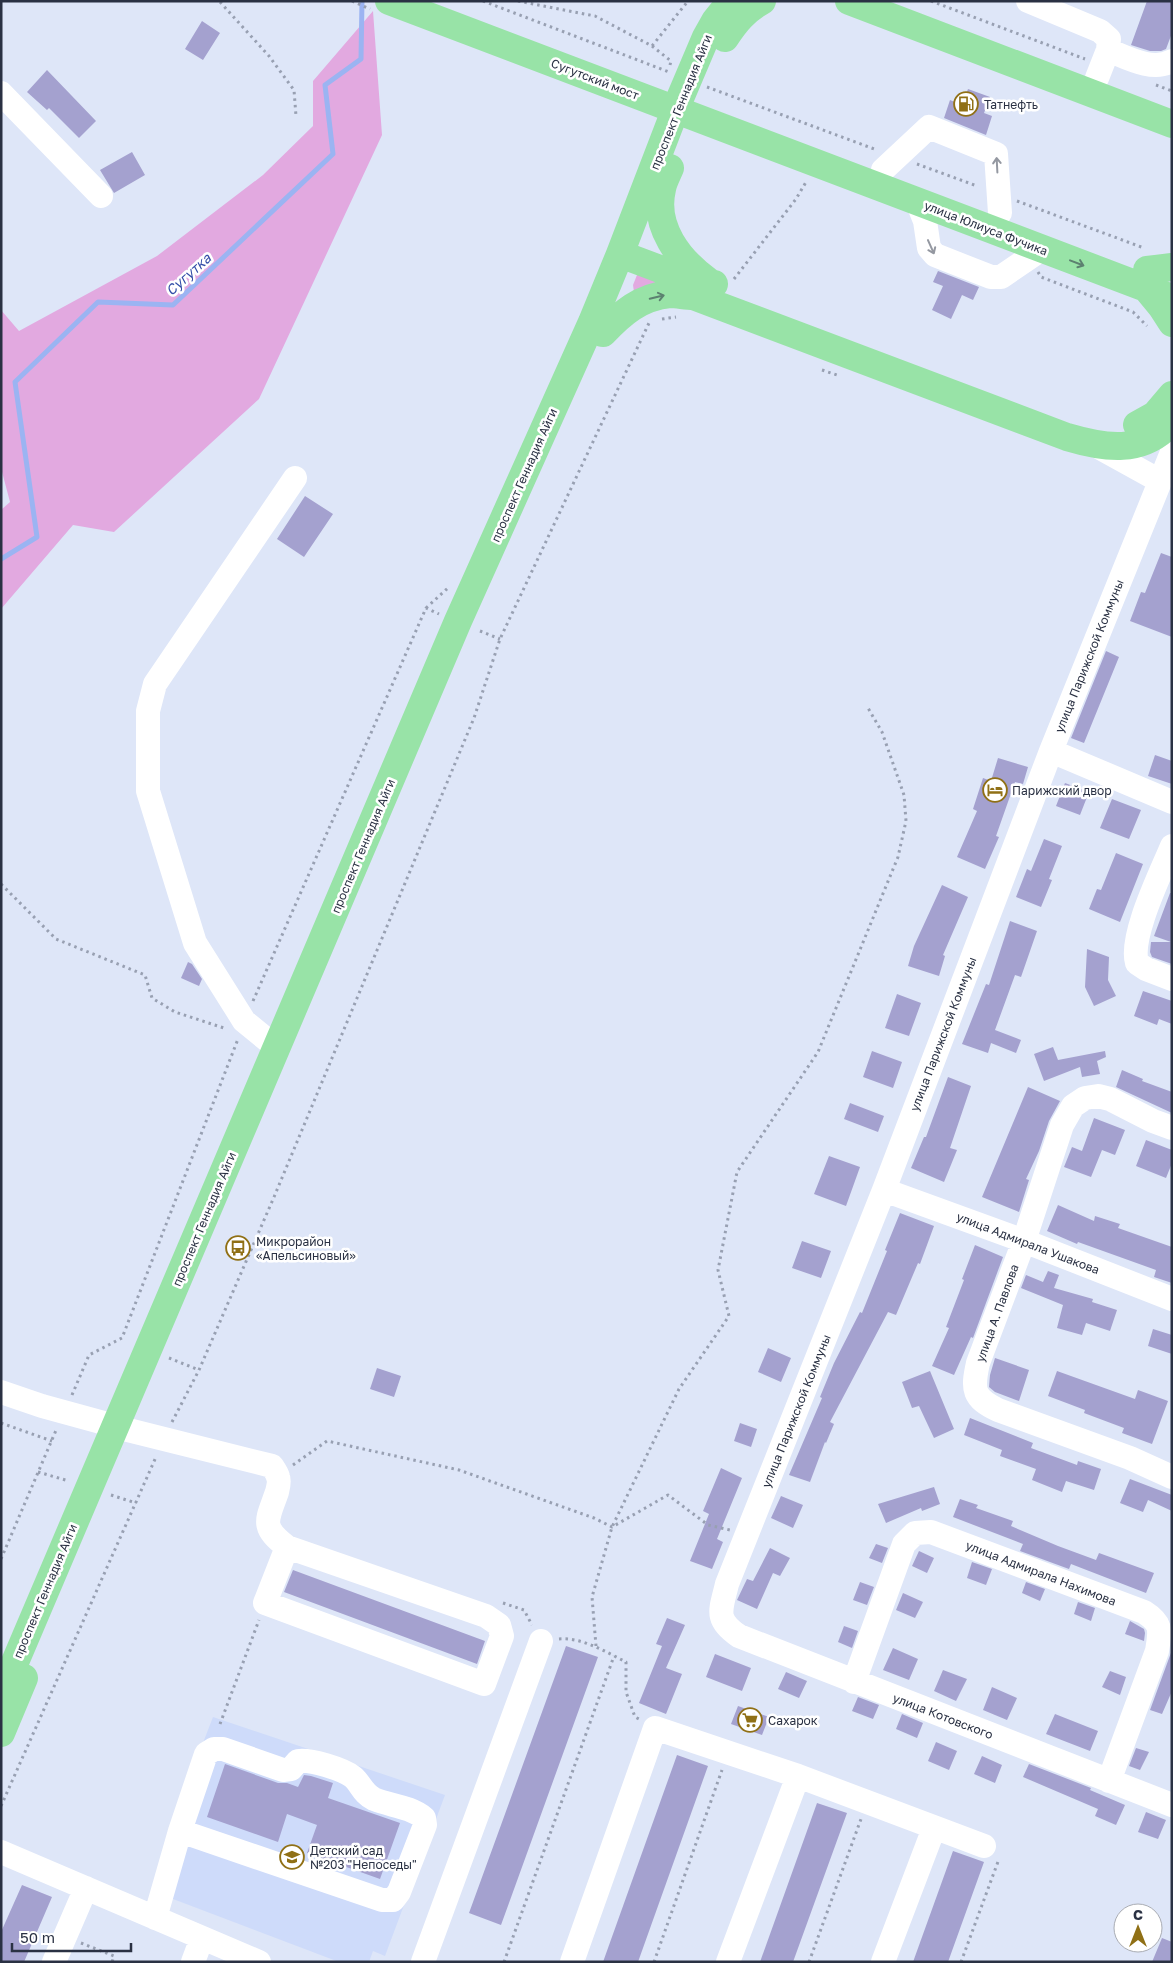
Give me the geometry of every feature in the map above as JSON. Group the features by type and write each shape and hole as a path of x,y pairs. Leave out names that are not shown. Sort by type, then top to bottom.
{"main road":[{"name":"Сугутский мост","path":"389,1 807,149"},
{"name":"Сугутский мост","path":"433,1 807,149"},
{"name":"проспект Геннадия Айги","path":"1,1695 122,1428 471,627 603,333 678,102 715,21 731,1"},
{"name":"проспект Геннадия Айги","path":"1,1733 122,1428 277,1048 458,621 588,331 662,190 697,96 720,45 735,22 753,6 762,1"},
{"path":"849,1 1097,71 1172,124"},
{"path":"896,1 1097,71 1172,108"},
{"name":"улица Юлиуса Фучика","path":"807,149 881,160 1006,206 1160,276"},
{"name":"улица Юлиуса Фучика","path":"807,149 1038,257 1160,276"},
{"path":"662,190 660,209 663,225 670,240 681,257 694,271 718,286"},
{"path":"627,257 681,278 718,286 1094,429 1127,429 1141,424 1155,415 1172,395"},
{"path":"1160,276 1162,327"},
{"path":"603,333 624,312 647,300 670,294 693,296 1058,434 1093,444 1110,447 1142,442 1172,421"}],"street":[{"path":"1028,1 1100,31 1108,39 1097,71 1166,64 1172,61"},
{"path":"1,93 101,196"},
{"path":"881,160 929,127 996,154 1006,206"},
{"path":"917,201 925,220 929,248 935,255 992,277 1001,277 1038,257"},
{"path":"1093,444 1160,481"},
{"name":"улица Парижской Коммуны","path":"722,1619 722,1606 727,1584 884,1190 1051,751 1172,452"},
{"path":"277,1048 244,1022 195,943 148,792 148,711 155,684 295,478"},
{"path":"1051,751 1172,802"},
{"path":"1172,846 1150,900 1134,954 1137,963 1146,969 1172,979"},
{"name":"улица А. Павлова","path":"1172,1128 1153,1121 1110,1099 1098,1096 1085,1098 1073,1106 1062,1125 1024,1241 978,1363 975,1378 976,1394 983,1402 998,1410 1130,1458 1172,1477"},
{"name":"улица Адмирала Ушакова","path":"884,1190 1024,1241 1172,1299"},
{"path":"1,1392 42,1406 122,1428 272,1466 279,1477 278,1489 268,1516 268,1526 273,1536 287,1547 486,1616 499,1625 502,1636 484,1684 265,1603 287,1547"},
{"name":"улица Адмирала Нахимова","path":"854,1682 904,1544 915,1533 931,1532 1144,1612 1156,1620 1160,1632 1158,1651 1109,1781"},
{"name":"улица Котовского","path":"722,1619 726,1627 739,1636 1172,1805"},
{"path":"423,1962 541,1640"},
{"path":"572,1962 655,1728 798,1776 984,1846"},
{"path":"155,1918 180,1831 206,1754 214,1749 223,1749 283,1770 291,1769 298,1761 305,1760 345,1772 354,1778 365,1794 373,1799 416,1811 424,1818 425,1825 399,1892 392,1900 382,1900 180,1831"},
{"path":"728,1962 798,1776"},
{"path":"883,1962 934,1828"},
{"path":"1,1852 259,1962"},
{"path":"54,1962 86,1888"},
{"path":"193,1962 202,1938"}],"path":[{"path":"482,1 674,74"},
{"path":"518,1 595,16 652,46 671,61 668,79"},
{"path":"652,46 688,1"},
{"path":"931,1 1097,71"},
{"path":"220,2 269,56 294,90 296,116"},
{"path":"701,84 807,149 881,160"},
{"path":"718,286 796,199 807,149"},
{"path":"913,163 977,186"},
{"path":"1006,206 1160,276"},
{"path":"1038,257 1041,277 1133,312 1162,327"},
{"path":"169,1427 199,1370 278,1188 470,727 500,639 648,324 654,320 676,317 685,318"},
{"path":"815,367 843,377"},
{"path":"253,1002 426,608 441,614"},
{"path":"480,631 500,639"},
{"path":"596,1646 592,1597 612,1527 679,1389 729,1316 718,1270 737,1172 818,1052 898,857 906,821 904,795 882,732 868,708"},
{"path":"1,884 56,939 145,975 152,998 175,1012 230,1030"},
{"path":"69,1401 88,1355 122,1338 240,1034"},
{"path":"169,1358 199,1370"},
{"path":"1,1423 52,1441"},
{"path":"1,1559 58,1426"},
{"path":"279,1477 327,1441 459,1470 594,1518 612,1527"},
{"path":"1,1806 160,1448"},
{"path":"38,1472 70,1482"},
{"path":"111,1495 136,1503"},
{"path":"612,1527 668,1495 708,1525 747,1534"},
{"path":"220,1724 265,1603"},
{"path":"541,1640 566,1638 596,1646 626,1662 626,1692 636,1717 655,1728"},
{"path":"504,1962 614,1656"},
{"path":"654,1962 728,1752"},
{"path":"809,1962 867,1802"},
{"path":"961,1962 1001,1855 984,1846"},
{"path":"65,1936 114,1956 112,1962"}],"shaded area":[{"path":"373,11 382,135 259,399 114,532 73,525 1,609 1,510 10,502 1,468 1,310 19,331 157,256 263,175 313,126 313,81"},
{"path":"639,270 668,279 634,292 633,285"},
{"name":"Детский сад №203 \"Непоседы\"","path":"213,1717 445,1795 385,1956 373,1951 369,1962 339,1962 152,1891 172,1823"}],"building":[{"path":"1147,1 1172,1 1172,33 1166,49 1161,51 1150,51 1131,45"},
{"path":"202,21 220,33 203,60 185,49"},
{"path":"47,70 96,121 79,138 49,108 47,110 27,92"},
{"path":"968,89 990,97 984,113 992,116 986,135 944,118 950,100 962,105"},
{"path":"132,152 145,175 114,193 100,170"},
{"path":"938,271 979,287 973,300 962,295 951,319 932,310 943,286 933,282"},
{"path":"305,496 333,514 304,557 277,539"},
{"path":"1161,553 1172,557 1172,637 1130,621 1141,592 1145,593"},
{"path":"1106,651 1119,657 1084,743 1071,738"},
{"path":"1155,755 1172,761 1172,784 1148,776"},
{"path":"998,758 1028,767 1023,784 1015,782 996,836 999,837 985,869 957,857 977,811 973,809 983,778 991,781"},
{"path":"1065,783 1089,792 1080,815 1056,806"},
{"path":"1112,799 1141,810 1129,839 1100,828"},
{"path":"1044,839 1062,846 1049,879 1052,880 1041,907 1016,897 1027,869 1031,871"},
{"path":"1116,853 1143,864 1120,922 1089,909 1097,889 1101,890"},
{"path":"942,885 968,897 943,955 945,956 939,976 908,966 914,946"},
{"path":"1170,893 1172,893 1172,964 1152,957 1150,952 1151,942 1171,942 1154,936"},
{"path":"1010,921 1037,931 1021,977 1015,975 995,1030 1021,1040 1016,1053 991,1043 988,1053 962,1044 986,984 989,985"},
{"path":"1087,949 1109,957 1108,980 1116,996 1094,1006 1085,987"},
{"path":"188,962 192,964 202,979 199,986 181,978"},
{"path":"1143,991 1172,1001 1172,1024 1159,1019 1157,1025 1134,1016"},
{"path":"897,994 921,1003 909,1036 885,1028"},
{"path":"1053,1047 1058,1060 1105,1051 1106,1057 1097,1061 1100,1074 1082,1077 1080,1067 1044,1081 1034,1054"},
{"path":"872,1051 902,1062 893,1088 863,1077"},
{"path":"1122,1070 1143,1079 1142,1081 1172,1092 1172,1113 1116,1087"},
{"path":"948,1077 971,1086 950,1148 957,1150 944,1182 911,1168 924,1137 926,1137"},
{"path":"1028,1087 1060,1101 1049,1121 1039,1151 1026,1179 1029,1180 1019,1212 982,1197"},
{"path":"850,1103 884,1116 878,1132 844,1119"},
{"path":"1094,1118 1125,1130 1115,1155 1102,1150 1091,1177 1064,1167 1072,1147 1082,1151"},
{"path":"1146,1140 1172,1150 1172,1163 1166,1178 1136,1166"},
{"path":"829,1156 860,1167 846,1206 814,1194"},
{"path":"1058,1205 1094,1221 1095,1216 1120,1224 1118,1228 1172,1247 1172,1283 1154,1277 1156,1270 1078,1242 1077,1244 1047,1231"},
{"path":"900,1213 934,1226 920,1264 918,1263 896,1315 888,1312 830,1422 834,1424 810,1482 789,1475 822,1398 820,1397 834,1363 860,1312 862,1313"},
{"path":"802,1241 831,1251 821,1278 792,1268"},
{"path":"975,1245 1003,1257 973,1338 971,1337 954,1375 932,1366 949,1328 946,1327"},
{"path":"1048,1271 1059,1275 1054,1288 1093,1299 1092,1302 1117,1310 1110,1331 1086,1323 1082,1335 1057,1328 1063,1305 1021,1288 1026,1275 1043,1282"},
{"path":"1153,1329 1172,1335 1172,1354 1148,1346"},
{"path":"768,1348 791,1358 781,1382 758,1372"},
{"path":"995,1358 1029,1370 1019,1401 995,1392 989,1387"},
{"path":"377,1368 401,1376 394,1397 370,1389"},
{"path":"930,1371 954,1429 934,1438 919,1406 912,1408 902,1382"},
{"path":"1057,1371 1135,1399 1138,1390 1168,1401 1152,1444 1122,1433 1124,1428 1084,1413 1085,1410 1048,1396"},
{"path":"970,1418 1033,1443 1031,1448 1077,1465 1078,1461 1101,1469 1094,1490 1066,1481 1062,1492 1032,1480 1036,1469 1000,1456 1002,1450 964,1435"},
{"path":"740,1423 757,1429 751,1447 734,1441"},
{"path":"721,1468 742,1478 717,1539 723,1542 712,1569 690,1561 709,1514 703,1511"},
{"path":"1130,1479 1172,1495 1172,1511 1148,1500 1143,1512 1120,1503"},
{"path":"934,1487 940,1504 922,1511 921,1508 886,1523 878,1504"},
{"path":"781,1496 803,1505 793,1528 771,1518"},
{"path":"960,1499 978,1505 976,1508 1013,1521 1011,1526 1058,1546 1096,1560 1099,1553 1154,1573 1146,1593 1071,1564 1069,1569 1020,1551 1023,1544 953,1517"},
{"path":"876,1544 888,1548 882,1563 869,1558"},
{"path":"770,1548 790,1558 780,1576 773,1573 757,1609 737,1600 747,1579 753,1581"},
{"path":"919,1551 934,1558 927,1573 912,1566"},
{"path":"972,1562 992,1569 986,1585 967,1578"},
{"path":"293,1570 485,1641 477,1664 284,1592"},
{"path":"860,1582 874,1587 867,1605 853,1600"},
{"path":"1026,1582 1045,1589 1040,1601 1022,1593"},
{"path":"903,1593 923,1602 915,1618 896,1610"},
{"path":"1078,1602 1095,1608 1091,1621 1074,1614"},
{"path":"667,1618 685,1625 666,1668 682,1674 666,1714 639,1703 662,1646 656,1644"},
{"path":"1130,1621 1144,1629 1144,1641 1125,1634"},
{"path":"844,1626 858,1631 852,1648 838,1642"},
{"path":"566,1646 598,1657 501,1925 469,1913"},
{"path":"893,1648 918,1659 909,1680 883,1670"},
{"path":"1172,1650 1172,1691 1162,1714 1150,1710"},
{"path":"715,1654 751,1668 742,1691 706,1677"},
{"path":"943,1670 967,1679 956,1701 934,1691"},
{"path":"1110,1671 1126,1677 1120,1695 1102,1687"},
{"path":"786,1672 807,1681 799,1698 778,1689"},
{"path":"992,1687 1017,1698 1007,1720 983,1710"},
{"path":"858,1697 879,1705 873,1719 852,1711"},
{"name":"Сахарок","path":"738,1706 769,1717 762,1735 731,1724"},
{"path":"902,1714 923,1723 917,1738 896,1729"},
{"path":"1055,1714 1098,1731 1090,1751 1046,1734"},
{"path":"936,1742 957,1751 949,1770 928,1761"},
{"path":"1136,1748 1149,1752 1140,1770 1129,1766"},
{"path":"677,1755 708,1766 638,1962 603,1962"},
{"path":"982,1756 1002,1765 995,1783 974,1774"},
{"path":"225,1764 278,1783 287,1783 298,1787 304,1775 333,1783 328,1798 400,1823 380,1879 307,1853 317,1825 287,1814 278,1842 207,1817"},
{"path":"1029,1764 1091,1788 1090,1790 1125,1805 1116,1825 1095,1816 1098,1809 1023,1777"},
{"path":"817,1803 847,1813 793,1962 760,1962"},
{"path":"1146,1812 1166,1820 1158,1839 1138,1832"},
{"path":"953,1851 984,1862 948,1962 913,1962"},
{"path":"22,1885 52,1897 24,1962 1,1962 1,1932"},
{"path":"1163,1938 1172,1942 1172,1962 1152,1962 1156,1953 1163,1953"}],"waterway":[{"name":"Сугутка","path":"1,559 37,537 15,382 98,302 173,305 333,154 325,85 361,59 362,1"}],"place":[{"name":"Татнефть","path":"966,104"},
{"name":"Парижский двор","path":"995,790"},
{"name":"Микрорайон «Апельсиновый»","path":"238,1248"},
{"name":"Сахарок","path":"750,1720"},
{"name":"Детский сад №203 \"Непоседы\"","path":"292,1857"}]}
